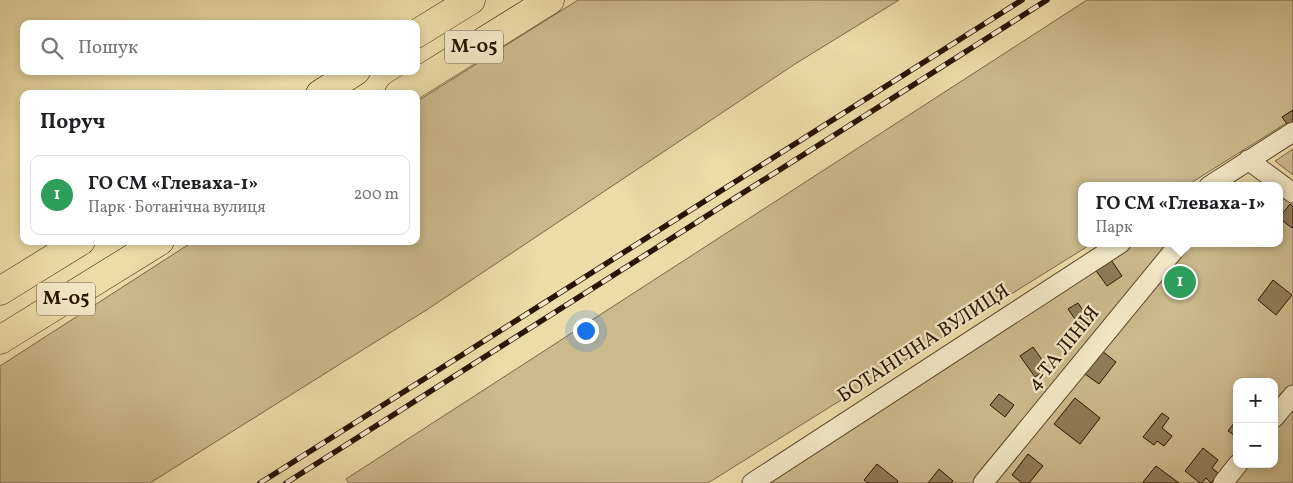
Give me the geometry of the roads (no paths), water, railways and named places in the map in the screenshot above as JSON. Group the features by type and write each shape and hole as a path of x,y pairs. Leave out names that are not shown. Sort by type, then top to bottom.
{"highway":[{"name":"М-05","path":"420,32 471,0"},
{"name":"М-05","path":"404,90 550,0"},
{"path":"326,90 350,75"},
{"name":"М-05","path":"0,291 75,245"},
{"name":"М-05","path":"0,340 154,245"}],"street":[{"path":"1215,182 1293,132"},
{"path":"1230,182 1248,160"},
{"path":"1248,160 1278,182"},
{"name":"БОТАНІЧНА ВУЛИЦЯ","path":"752,483 1115,247"},
{"name":"4-ТА ЛІНІЯ","path":"983,483 1177,247"},
{"path":"1278,413 1293,395"},
{"path":"1223,483 1235,468"}],"railway":[{"path":"260,483 1022,0"},
{"path":"286,483 1047,0"}],"place":[{"name":"ГО СМ «Глеваха-1»","path":"1180,282"}]}
